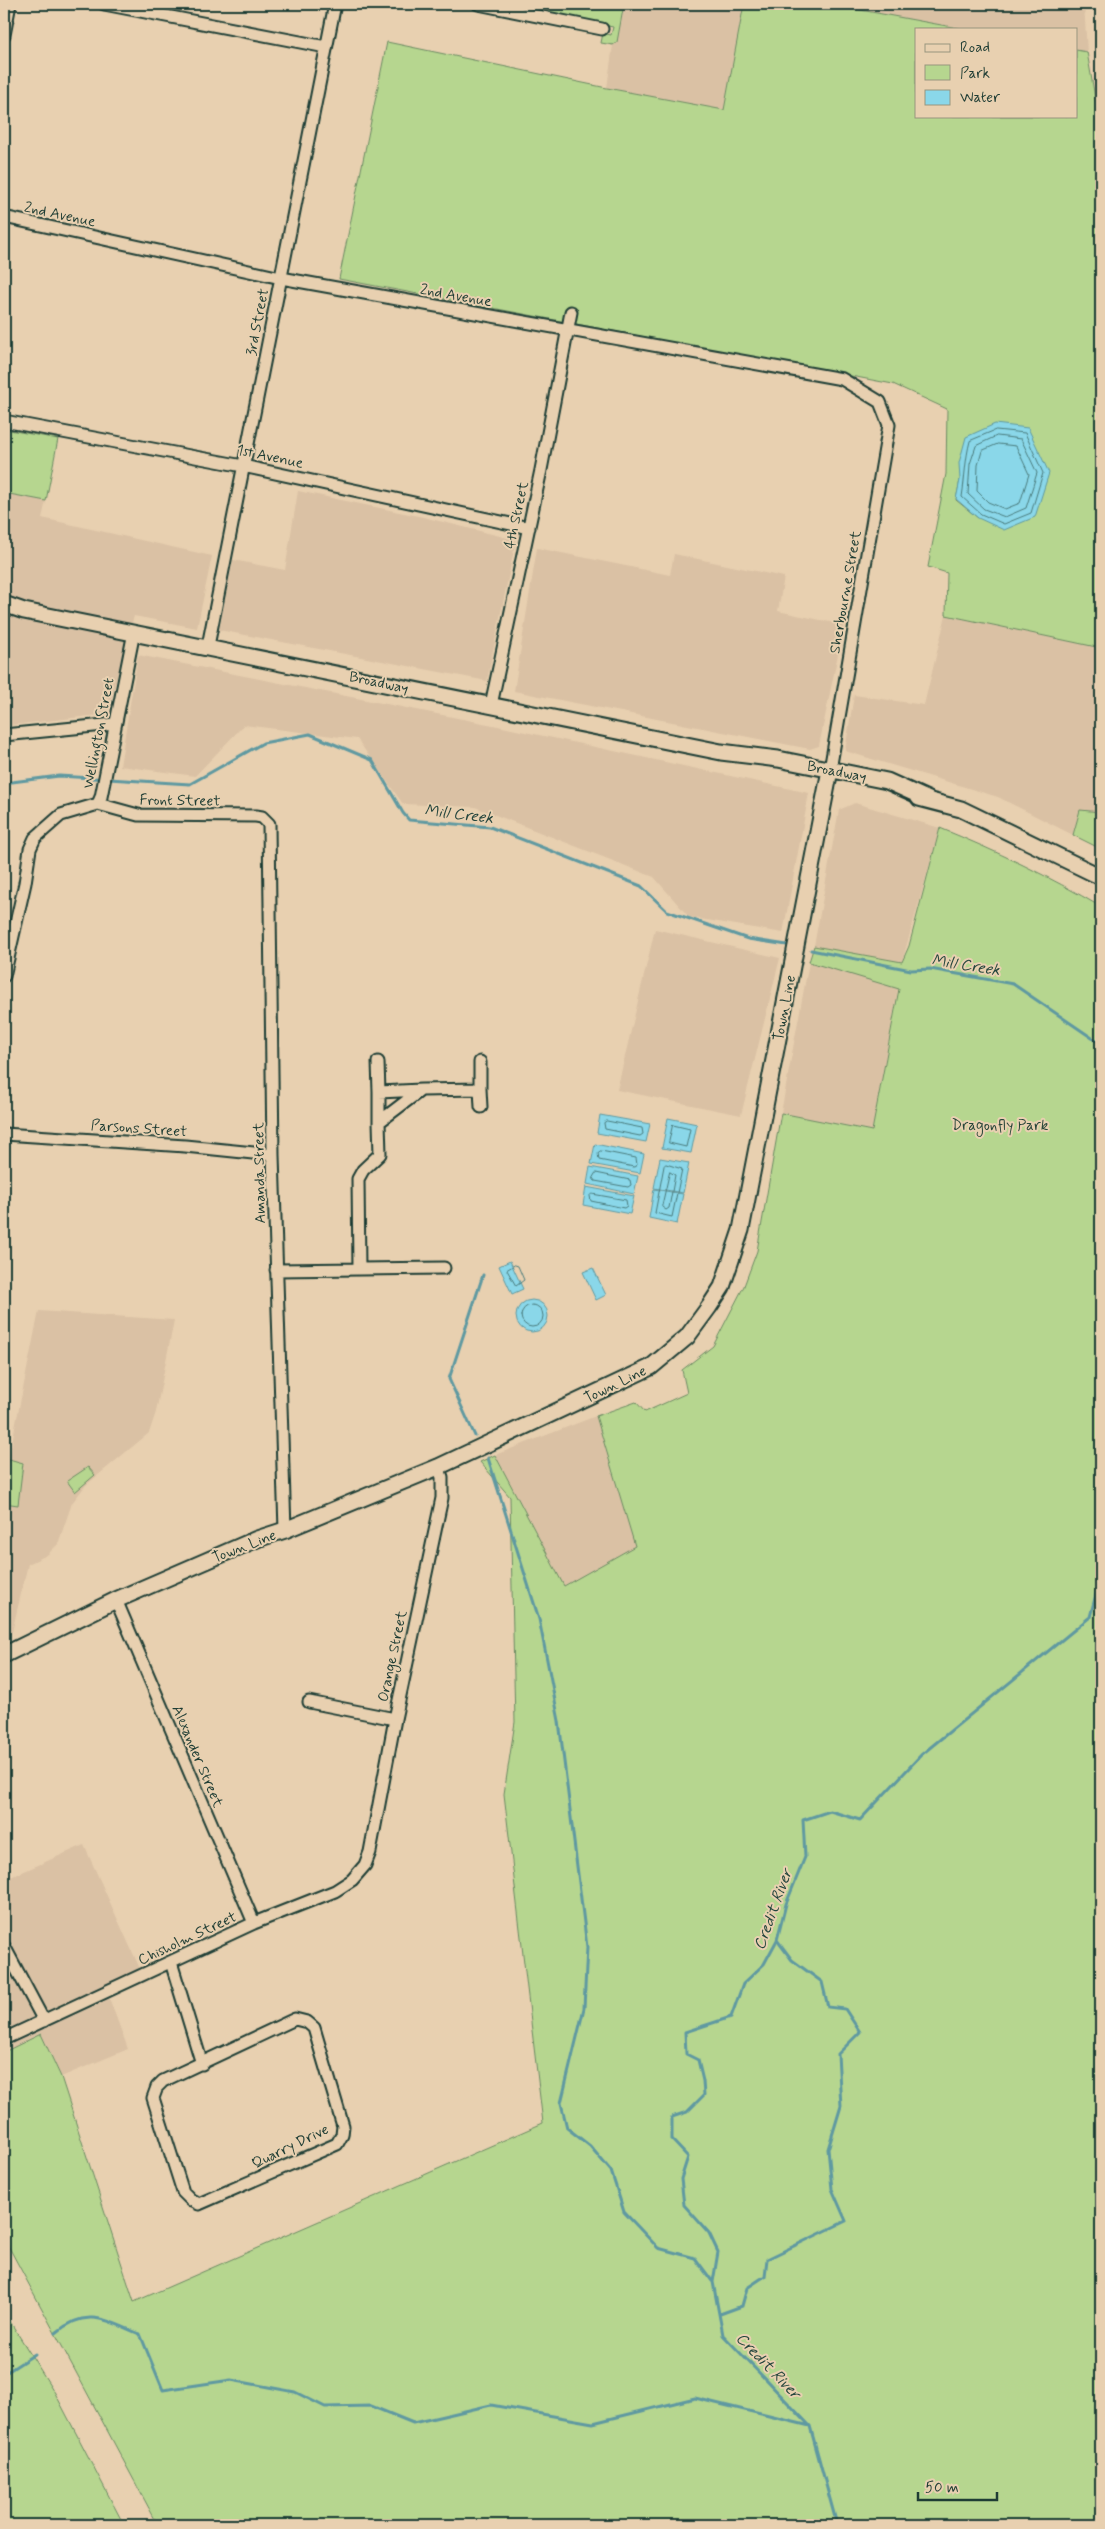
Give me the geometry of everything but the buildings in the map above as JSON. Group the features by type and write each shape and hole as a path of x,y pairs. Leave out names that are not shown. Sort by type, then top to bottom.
{"main road":[{"name":"Broadway","path":"8,607 208,646 742,756 777,768 830,774 961,809 1101,877"},
{"name":"Town Line","path":"4,1655 116,1600 257,1539 285,1530 438,1468 650,1367 687,1337 722,1287 741,1230 830,774"}],"street":[{"path":"4,35 10,4"},
{"path":"104,4 326,47"},
{"name":"3rd Street","path":"208,646 335,4"},
{"path":"478,4 602,29"},
{"name":"2nd Avenue","path":"4,217 281,278 842,379 880,402 888,420"},
{"name":"4th Street","path":"491,705 529,528 571,312"},
{"name":"Sherbourne Street","path":"830,774 889,425 888,420"},
{"name":"1st Avenue","path":"4,421 243,466 529,528"},
{"name":"Wellington Street","path":"4,976 25,883 30,849 35,838 61,815 98,804 134,632"},
{"path":"4,735 114,724"},
{"name":"Front Street","path":"98,804 138,815 262,817"},
{"name":"Amanda Street","path":"262,817 269,829 273,1155 285,1530"},
{"path":"359,1269 358,1179 363,1170 380,1154 378,1062"},
{"path":"480,1062 481,1107"},
{"path":"379,1092 480,1089"},
{"path":"379,1122 421,1090"},
{"name":"Parsons Street","path":"4,1134 186,1146 273,1155"},
{"path":"276,1270 444,1268"},
{"name":"Orange Street","path":"370,1852 394,1719 442,1498 442,1477 438,1468"},
{"name":"Alexander Street","path":"116,1600 254,1923"},
{"path":"309,1702 394,1719"},
{"name":"Chisholm Street","path":"4,2039 254,1923 339,1889 352,1880 365,1864 370,1852"},
{"path":"4,1946 44,2020"},
{"path":"171,1962 202,2064"},
{"name":"Quarry Drive","path":"296,2018 307,2022 314,2028 343,2126 342,2135 337,2144 199,2204 191,2200 183,2192 153,2098 157,2087 163,2081 202,2064 296,2018"}],"shaded area":[{"path":"624,4 744,4 724,110 607,88 613,45 617,42"},
{"path":"828,4 1084,4 1087,52 1078,50 1078,28 958,28"},
{"path":"298,491 423,517 516,540 487,681 219,630 233,560 285,570"},
{"path":"4,493 46,501 42,518 212,556 197,628 134,616 107,714 4,726"},
{"path":"537,548 670,575 674,554 784,577 778,611 844,625 819,746 810,749 514,691"},
{"path":"946,615 1101,648 1101,812 1080,810 1073,835 998,797 845,751 854,695 924,705"},
{"path":"138,655 493,725 809,793 783,933 689,917 654,877 475,807 403,804 357,739 244,725 195,776 120,766"},
{"path":"855,803 940,828 902,962 814,946 839,810"},
{"path":"655,929 780,958 741,1115 617,1090"},
{"path":"809,962 900,979 872,1131 781,1113"},
{"path":"39,1311 174,1320 156,1412 149,1433 86,1485 72,1503 58,1544 47,1555 28,1564 12,1632 4,1636 4,1481"},
{"path":"596,1416 636,1546 564,1586 495,1455"},
{"path":"84,1845 146,1982 108,1995 128,2049 61,2077 41,2034 4,2052 4,1880"}],"green space":[{"path":"500,4 624,4 617,42 613,45 601,43 603,33 611,35 613,27"},
{"path":"744,4 828,4 958,28 915,28 915,118 1078,118 1078,50 1087,52 1101,132 1101,648 946,615 947,573 928,567 946,474 947,409 893,384 339,279 387,42 607,88 724,110","holes":["960,480 978,518 956,500"]},
{"path":"4,429 58,439 46,501 4,493"},
{"path":"1080,810 1101,812 1101,849 1073,835"},
{"name":"Dragonfly Park","path":"940,828 1022,864 1101,907 1101,2525 158,2525 4,2238 4,2052 41,2034 61,2077 134,2302 543,2123 504,1794 515,1722 510,1497 480,1462 495,1455 564,1586 635,1546 596,1416 636,1402 645,1412 687,1393 682,1370 713,1346 744,1286 757,1251 781,1113 872,1131 899,989 809,962 814,946 902,962 909,946"},
{"path":"9,1459 23,1463 18,1505 4,1503 4,1484"},
{"path":"88,1467 95,1475 75,1492 67,1481"},
{"path":"4,2312 55,2393 124,2525 4,2525 4,2373 8,2371 4,2362"}],"water":[{"path":"995,424 1028,428 1049,473 1035,517 1004,530 978,518 956,499 960,480 959,463 966,437"},
{"path":"600,1115 650,1124 646,1142 597,1133"},
{"path":"668,1118 697,1124 691,1153 662,1148"},
{"path":"595,1144 644,1154 640,1173 591,1164"},
{"path":"660,1158 689,1163 683,1193 654,1188"},
{"path":"590,1167 638,1176 634,1194 587,1184"},
{"path":"586,1187 634,1196 630,1214 583,1205"},
{"path":"654,1189 683,1194 677,1224 649,1218"},
{"path":"510,1261 523,1289 512,1294 499,1266"},
{"path":"593,1268 606,1295 596,1300 583,1272"},
{"path":"532,1300 538,1301 543,1305 547,1310 547,1322 543,1327 538,1331 532,1332 526,1331 521,1327 517,1322 516,1316 517,1310 521,1305 526,1301"}],"waterway":[{"name":"Mill Creek","path":"4,783 59,776 190,784 263,743 310,734 372,760 409,820 490,827 641,886 667,911 748,939 787,945"},
{"name":"Mill Creek","path":"811,950 911,970 930,969 1013,984 1101,1044"},
{"path":"475,1436 449,1379 483,1275"},
{"path":"488,1458 539,1619 559,1721 587,1947 584,2008 561,2103 567,2128 590,2146 611,2171 624,2212 658,2248 695,2258 712,2281"},
{"name":"Credit River","path":"837,2525 810,2426 723,2335 713,2282 718,2252 709,2233 684,2205 681,2179 688,2157 672,2140 672,2117 687,2112 704,2095 698,2060 686,2054 685,2032 731,2017 743,1984 764,1964 777,1940 786,1904 805,1857 803,1820 830,1811 860,1820 921,1755 1090,1617 1101,1576"},
{"path":"720,2314 742,2306 747,2288 765,2276 767,2259 846,2221 832,2189 828,2149 841,2106 838,2054 860,2032 845,2009 828,2007 822,1982 792,1960 777,1940"},
{"path":"56,2333 78,2320 97,2318 140,2334 163,2390 231,2380 295,2392 325,2407 371,2406 413,2423 491,2405 593,2423 695,2398 810,2426"},
{"path":"4,2374 35,2354"}]}
